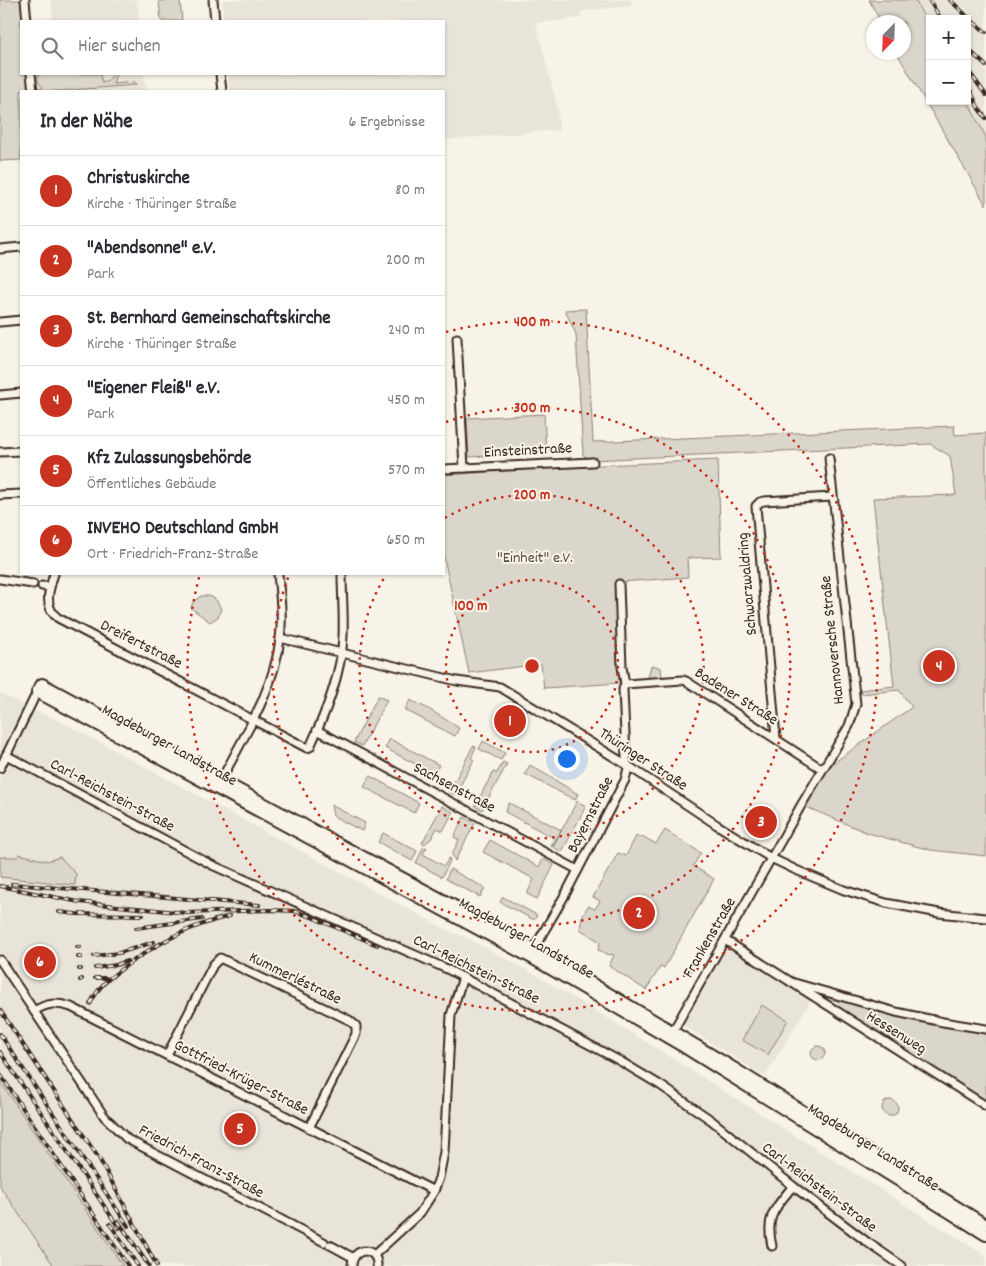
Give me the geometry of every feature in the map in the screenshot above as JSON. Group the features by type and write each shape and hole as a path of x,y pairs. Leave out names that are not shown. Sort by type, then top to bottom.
{"main road":[{"name":"Magdeburger Landstraße","path":"40,688 673,1031 986,1225"},
{"name":"Magdeburger Landstraße","path":"532,953 986,1235"}],"street":[{"path":"24,0 27,20"},
{"path":"213,0 215,20"},
{"path":"32,75 33,90"},
{"path":"220,75 222,90"},
{"path":"0,249 20,247"},
{"path":"0,322 20,320"},
{"name":"Einsteinstraße","path":"458,338 464,468"},
{"path":"0,394 20,392"},
{"path":"0,452 20,451"},
{"name":"Hannoversche Straße","path":"771,858 849,726 856,704 829,458"},
{"name":"Einsteinstraße","path":"445,470 593,462"},
{"path":"0,495 20,494"},
{"name":"Schwarzwaldring","path":"776,738 756,506 764,501 832,497"},
{"name":"Dreifertstraße","path":"54,575 50,587 49,607 58,618 304,747 310,746 317,730"},
{"path":"219,785 262,702 273,674 280,638 282,614 278,575"},
{"path":"317,730 330,696 344,637 342,575"},
{"path":"0,579 33,584"},
{"name":"Bayernstraße","path":"532,953 625,780 628,768 619,584"},
{"path":"42,586 50,587"},
{"name":"Thüringer Straße","path":"280,638 457,681 500,687 627,765 717,825 771,858 815,878 869,898 917,909 986,918"},
{"name":"Badener Straße","path":"625,684 683,680 822,769"},
{"path":"0,768 40,688"},
{"name":"Sachsenstraße","path":"317,730 578,870"},
{"name":"Carl-Reichstein-Straße","path":"6,756 237,878 376,937 463,977 651,1079 711,1120 793,1186 902,1266"},
{"name":"Frankenstraße","path":"673,1031 771,858"},
{"name":"Hessenweg","path":"725,940 986,1106"},
{"name":"Kummerléstraße","path":"167,1055 213,965 220,958 349,1020 356,1026 356,1034 310,1128"},
{"name":"Friedrich-Franz-Straße","path":"0,960 104,1116 127,1139 354,1258"},
{"path":"374,1255 415,1218 434,1192 439,1178 444,1152 451,1015 463,977"},
{"name":"Hessenweg","path":"791,982 896,1012 986,1029"},
{"name":"Gottfried-Krüger-Straße","path":"34,1011 50,1004 64,1004 434,1192"},
{"path":"772,1246 768,1230 771,1218 777,1205 793,1186"},
{"path":"352,1266 357,1254 369,1251 376,1258 377,1266"}],"shaded area":[{"path":"51,0 137,0 139,20 36,20 53,18"},
{"path":"222,0 631,0 632,6 581,11 581,18 536,23 557,107 559,130 445,140 445,90 230,90 228,75 445,75 445,20 224,20"},
{"path":"915,0 986,0 986,137 970,105 971,15 926,15 926,21"},
{"path":"35,75 144,75 146,90 37,90"},
{"path":"0,693 37,712 54,718 451,932 465,937 531,972 640,1038 986,1256 986,1266 0,1266"},
{"path":"727,948 785,982 811,1000 765,1077 683,1025"}],"green space":[{"path":"0,0 22,0 24,20 20,20 20,75 29,75 30,90 20,90 20,160 0,161"},
{"path":"180,0 182,20 161,20 159,1"},
{"path":"869,0 915,0 926,21 926,103 901,60 911,60 911,15 877,15"},
{"path":"38,75 100,75 102,83 108,81 112,75 116,75 113,84 135,82 136,85 72,90 38,90 43,88 38,81"},
{"path":"927,105 970,105 986,137 986,205"},
{"path":"586,309 593,442 954,426 955,435 986,433 986,856 930,850 868,833 806,807 828,767 912,707 899,690 861,694 860,690 894,686 873,498 956,495 950,456 930,444 592,460 583,455 576,334 565,310"},
{"path":"544,414 546,453 469,457 467,418"},
{"name":"\"Einheit\" e.V.","path":"718,460 721,557 687,558 688,577 621,582 620,683 544,688 541,664 469,673 445,563 445,475 580,466"},
{"path":"201,596 214,598 221,609 218,617 210,622 191,608 193,602"},
{"path":"651,666 661,668 662,676 660,678 648,678"},
{"path":"378,696 387,700 362,746 354,742"},
{"path":"410,700 459,728 455,736 405,710"},
{"path":"390,739 439,765 434,774 385,748"},
{"path":"483,741 505,753 501,760 479,749"},
{"path":"473,746 476,747 471,758 474,760 455,795 449,792"},
{"path":"503,762 507,764 482,810 475,806 493,772 497,773"},
{"path":"530,765 578,794 575,800 525,774"},
{"path":"370,776 419,803 414,813 364,787"},
{"path":"577,801 586,806 562,852 553,847"},
{"path":"509,803 561,830 552,847 554,838 505,812"},
{"path":"331,805 365,823 362,831 333,816"},
{"path":"442,806 453,812 443,831 437,828 431,839 424,844 422,843"},
{"path":"464,817 475,823 455,861 452,854 459,840 454,837"},
{"path":"665,830 701,853 693,866 714,879 664,968 661,966 646,990 609,966 614,955 598,950 600,942 580,929 582,917 588,906 595,909 600,901 593,897 618,853 626,856 636,836 640,838 642,836 656,844"},
{"path":"383,833 417,851 412,861 378,842"},
{"path":"490,840 539,867 543,859 554,865 537,899 527,894 534,879 483,852"},
{"path":"427,847 423,854 444,866 449,858 450,861 442,877 416,863 423,848"},
{"path":"19,854 47,861 60,857 76,874 75,885 0,877 0,857 17,857"},
{"path":"450,869 485,888 480,897 446,879"},
{"path":"503,897 537,915 534,920 500,902"},
{"path":"816,991 986,1030 986,1101 815,995"},
{"path":"762,1005 788,1020 768,1055 742,1040"},
{"path":"818,1046 823,1048 825,1053 823,1058 818,1060 813,1058 811,1053 813,1048"},
{"path":"0,1081 123,1266 54,1266 0,1186"},
{"path":"890,1100 896,1102 898,1108 896,1114 890,1116 884,1114 882,1108 884,1102"}],"railway":[{"path":"929,0 938,15"},
{"path":"950,0 986,32"},
{"path":"971,52 986,66"},
{"path":"971,74 986,95"},
{"path":"971,92 979,109 986,118"},
{"path":"12,884 259,905"},
{"path":"0,886 79,902 186,913 294,911 377,945"},
{"path":"59,912 143,915"},
{"path":"90,1004 100,988 110,978 154,947 189,929 230,916"},
{"path":"136,928 202,919"},
{"path":"94,956 119,953 154,942"},
{"path":"95,968 116,965 127,961"},
{"path":"95,978 106,978"},
{"path":"0,1010 100,1160 157,1266"},
{"path":"0,1034 128,1226"},
{"path":"0,1052 119,1228"},
{"path":"0,1074 128,1266"},
{"path":"118,1221 149,1266"},
{"path":"110,1224 138,1266"}],"place":[{"name":"\"Eigener Fleiß\" e.V.","path":"939,666"},
{"name":"Christuskirche","path":"510,721"},
{"name":"St. Bernhard Gemeinschaftskirche","path":"761,822"},
{"name":"\"Abendsonne\" e.V.","path":"639,913"},
{"name":"INVEHO Deutschland GmbH","path":"40,962"},
{"name":"Kfz Zulassungsbehörde","path":"240,1129"}]}
